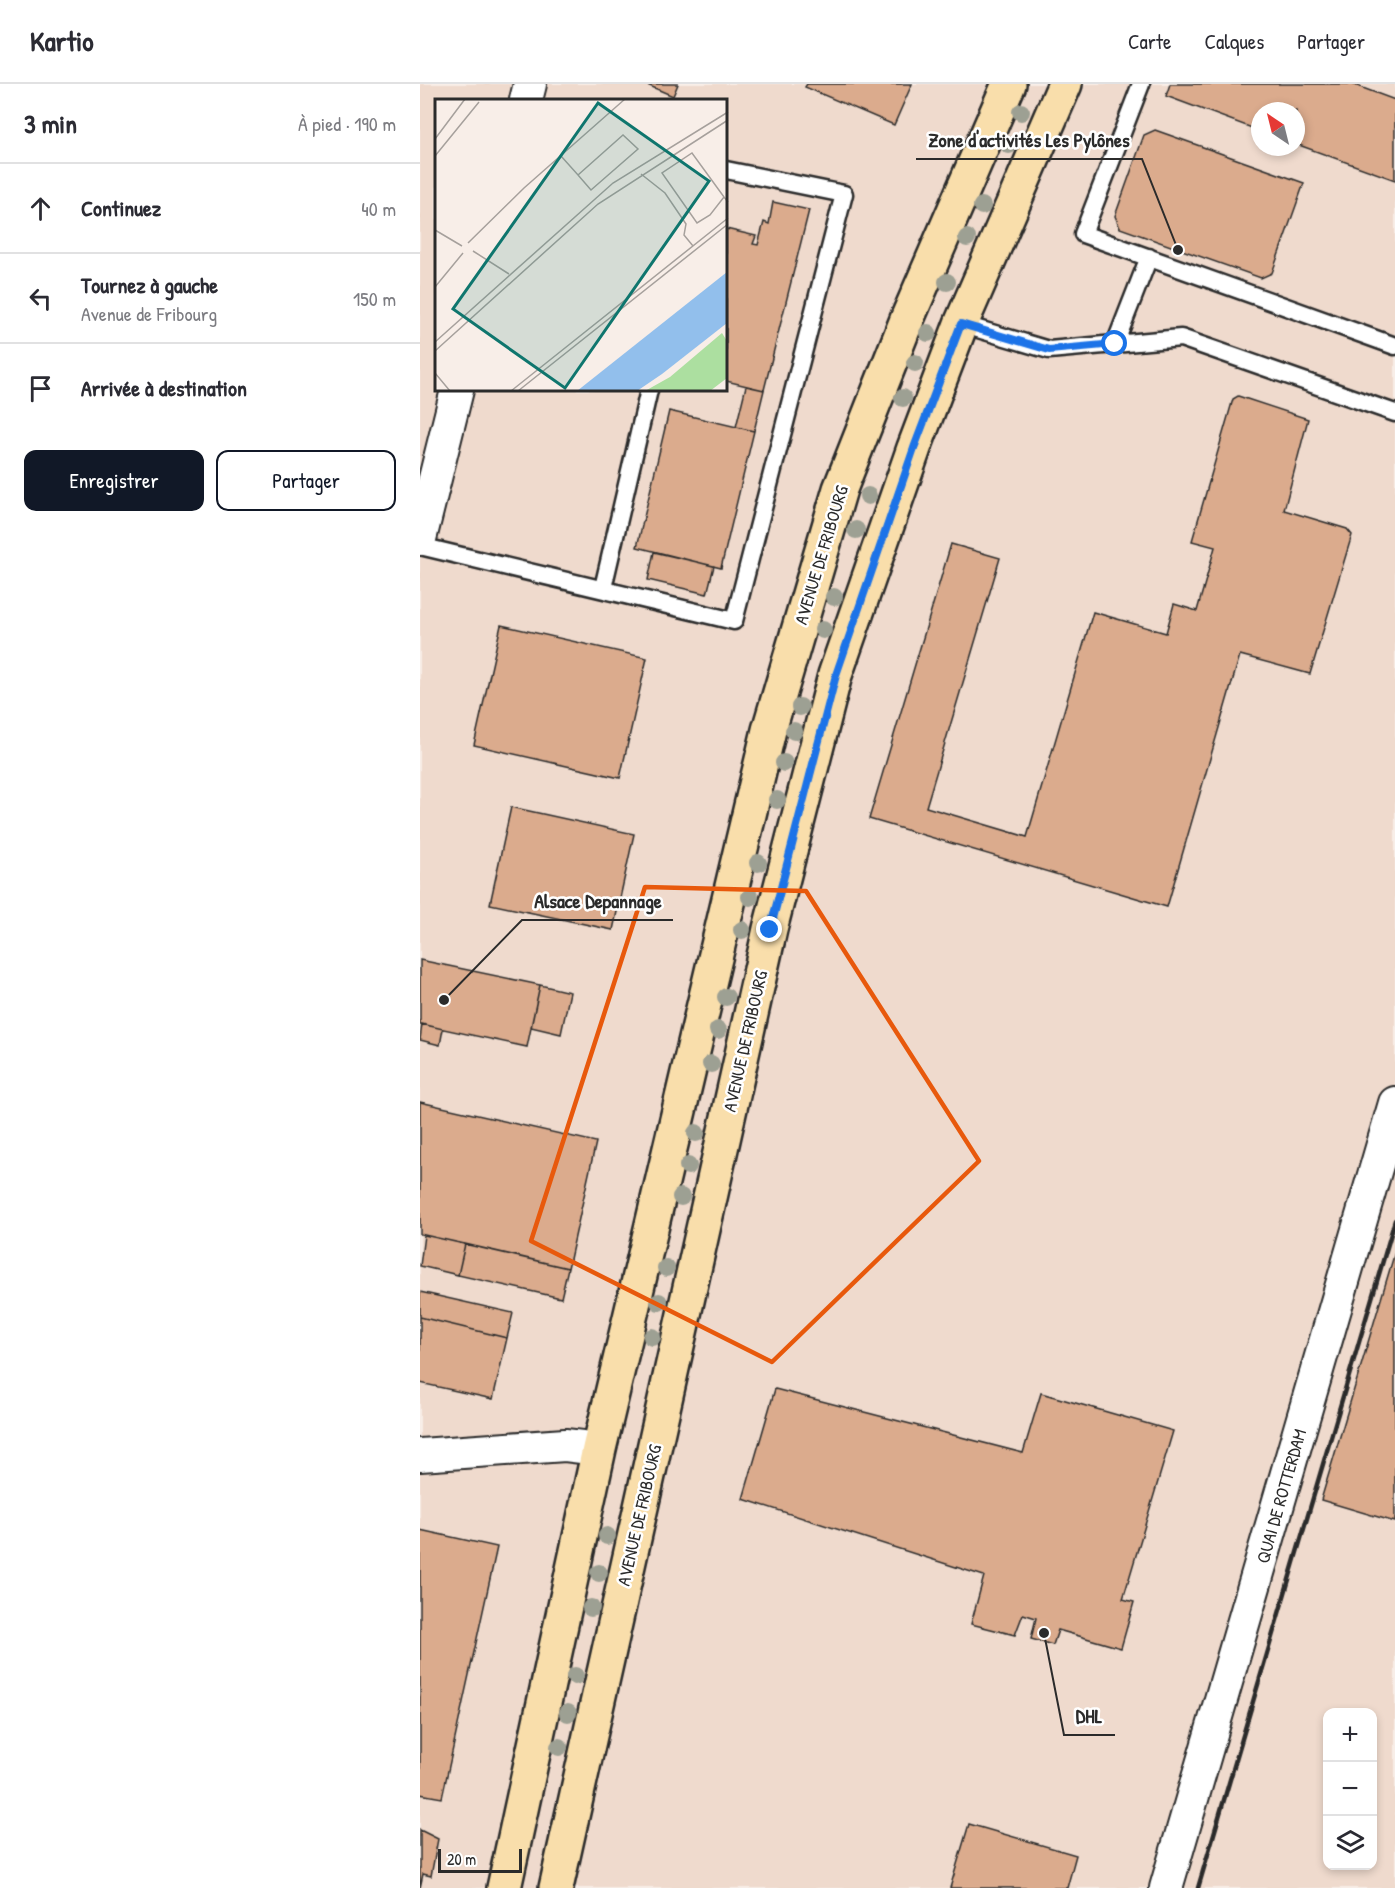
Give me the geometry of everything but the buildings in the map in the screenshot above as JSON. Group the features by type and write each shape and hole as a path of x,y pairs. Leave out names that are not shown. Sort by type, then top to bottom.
{"main road":[{"name":"AVENUE DE FRIBOURG","path":"504,1888 599,1449 769,730 840,489 908,316 1009,84"},
{"name":"AVENUE DE FRIBOURG","path":"556,1888 770,930 836,675 914,448 961,324 1065,84"}],"street":[{"path":"526,99 530,84"},
{"path":"420,539 457,392"},
{"name":"QUAI DE ROTTERDAM","path":"1166,1888 1395,1103"},
{"path":"420,1455 565,1445 599,1449"}],"lane":[{"path":"1140,84 1083,234 1395,346"},
{"path":"420,546 734,621 844,194 728,170"},
{"path":"1115,344 1149,257"},
{"path":"961,324 1049,350 1181,338 1395,413"},
{"path":"603,588 649,392"}],"highlighted area":[{"path":"645,887 806,891 979,1161 772,1362 531,1241"}],"shaded area":[{"path":"420,84 1395,84 1395,1888 420,1888"}],"railway":[{"path":"1198,1888 1395,1220"}],"place":[{"name":"Zone d'activités Les Pylônes","path":"1178,250"},
{"name":"Alsace Depannage","path":"444,1000"},
{"name":"DHL","path":"1044,1633"}],"route":[{"path":"770,930 836,675 914,448 961,324 1049,350 1115,344"}]}
